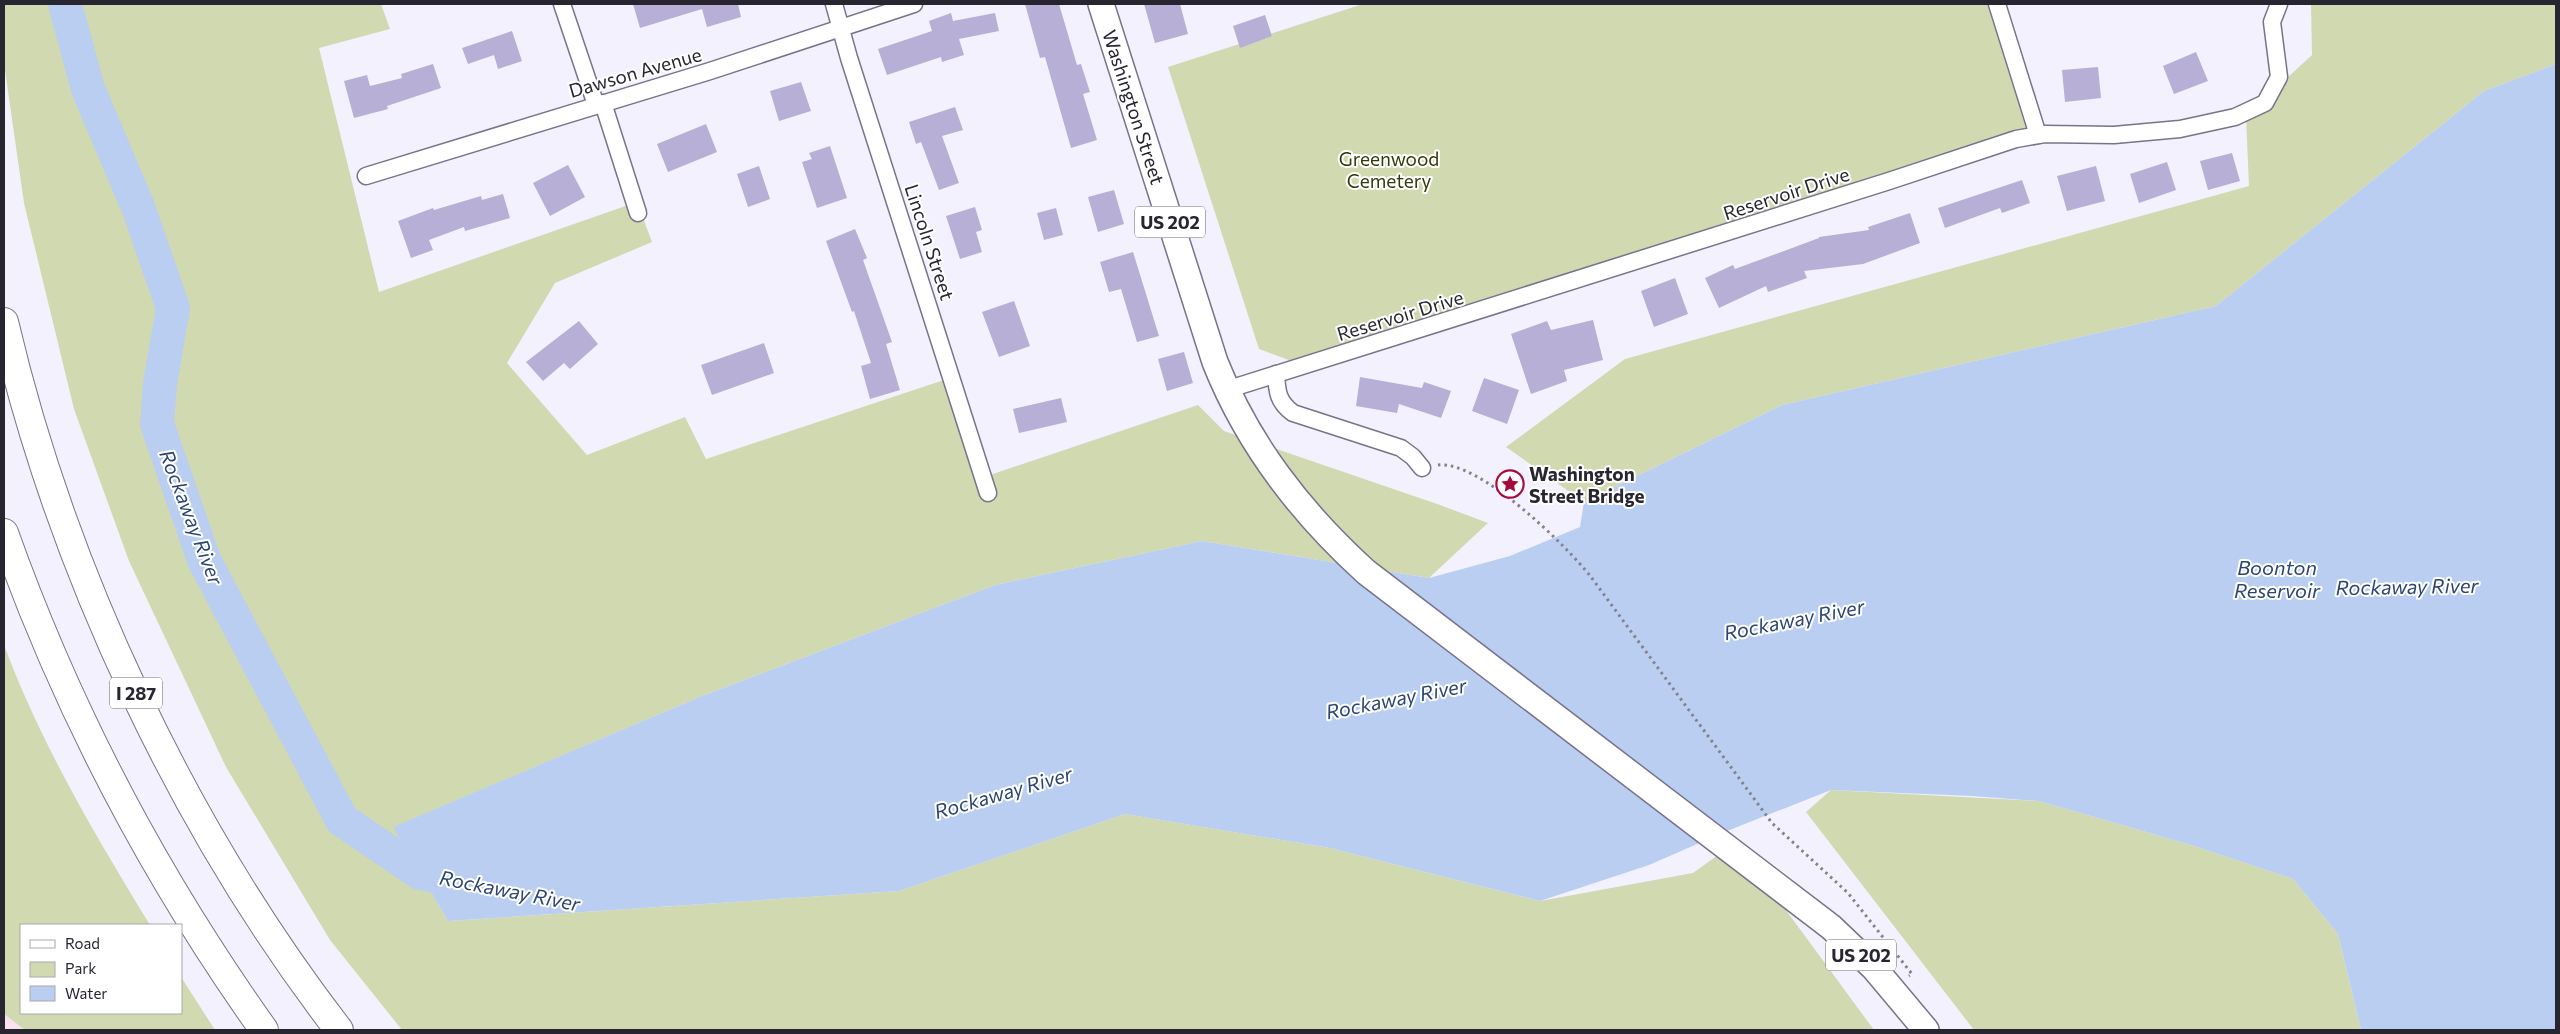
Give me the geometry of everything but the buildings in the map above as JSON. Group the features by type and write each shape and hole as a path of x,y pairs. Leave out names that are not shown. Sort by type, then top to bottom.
{"highway":[{"name":"I 287","path":"4,322 49,478 72,543 124,668 185,791 219,850 293,967 338,1030"},
{"path":"4,533 41,631 100,760 167,882 204,942 264,1030"}],"main road":[{"name":"Washington Street","path":"1101,4 1215,362 1226,390 1250,435 1283,484 1302,508 1366,572 1848,942 1894,991"},
{"name":"US 202","path":"1894,991 1926,1030"}],"street":[{"path":"562,4 638,213"},
{"name":"Lincoln Street","path":"834,4 988,493"},
{"name":"Dawson Avenue","path":"366,176 710,71 914,4"},
{"path":"1997,4 2038,135"},
{"name":"Reservoir Drive","path":"1226,390 1880,184 2016,139 2038,135 2114,135 2180,129 2235,117 2264,103 2279,77 2272,22 2279,4"},
{"path":"1276,374 1277,391 1283,406 1293,414 1401,448 1414,457 1422,468"}],"path":[{"path":"1422,468 1448,464 1483,481 1548,530 1578,561 1772,823 1848,893 1912,974 1894,991"}],"shaded area":[{"path":"4,1014 25,1030 4,1030"}],"green space":[{"path":"4,4 381,4 390,29 319,48 379,292 637,202 652,242 555,283 507,363 587,455 685,417 706,459 953,377 987,476 1198,405 1224,431 1488,523 1429,578 1202,541 995,585 697,698 394,827 448,921 899,891 1125,814 1330,848 1540,901 1693,873 1736,842 1874,1030 402,1030 330,940 226,767 129,561 74,409 24,203 4,63"},
{"name":"Greenwood Cemetery","path":"1363,4 2002,4 2040,129 1310,368 1259,349 1168,67"},
{"path":"2311,4 2556,4 2556,64 2484,91 2216,306 1782,405 1584,502 1506,447 1625,359 2249,186 2246,116 2312,55"},
{"path":"4,645 35,718 70,788 149,924 20,924 20,1014 182,1014 182,979 215,1030 25,1030 4,1014"},
{"path":"1831,790 2039,801 2191,845 2293,879 2338,934 2361,1030 1974,1030 1806,812"}],"water":[{"name":"Boonton Reservoir","path":"2556,64 2556,1030 2361,1030 2338,934 2293,879 2191,845 2039,801 1831,790 1727,831 1649,865 1540,901 1330,848 1125,814 899,891 448,921 393,827 697,698 995,585 1202,541 1429,578 1510,556 1580,527 1584,502 1782,405 2216,306 2484,91"}],"waterway":[{"name":"Rockaway River","path":"65,4 88,89 138,207 173,308 160,384 157,424 204,560 342,820 420,873 466,881"}],"place":[{"name":"Washington Street Bridge","path":"1510,484"}]}
